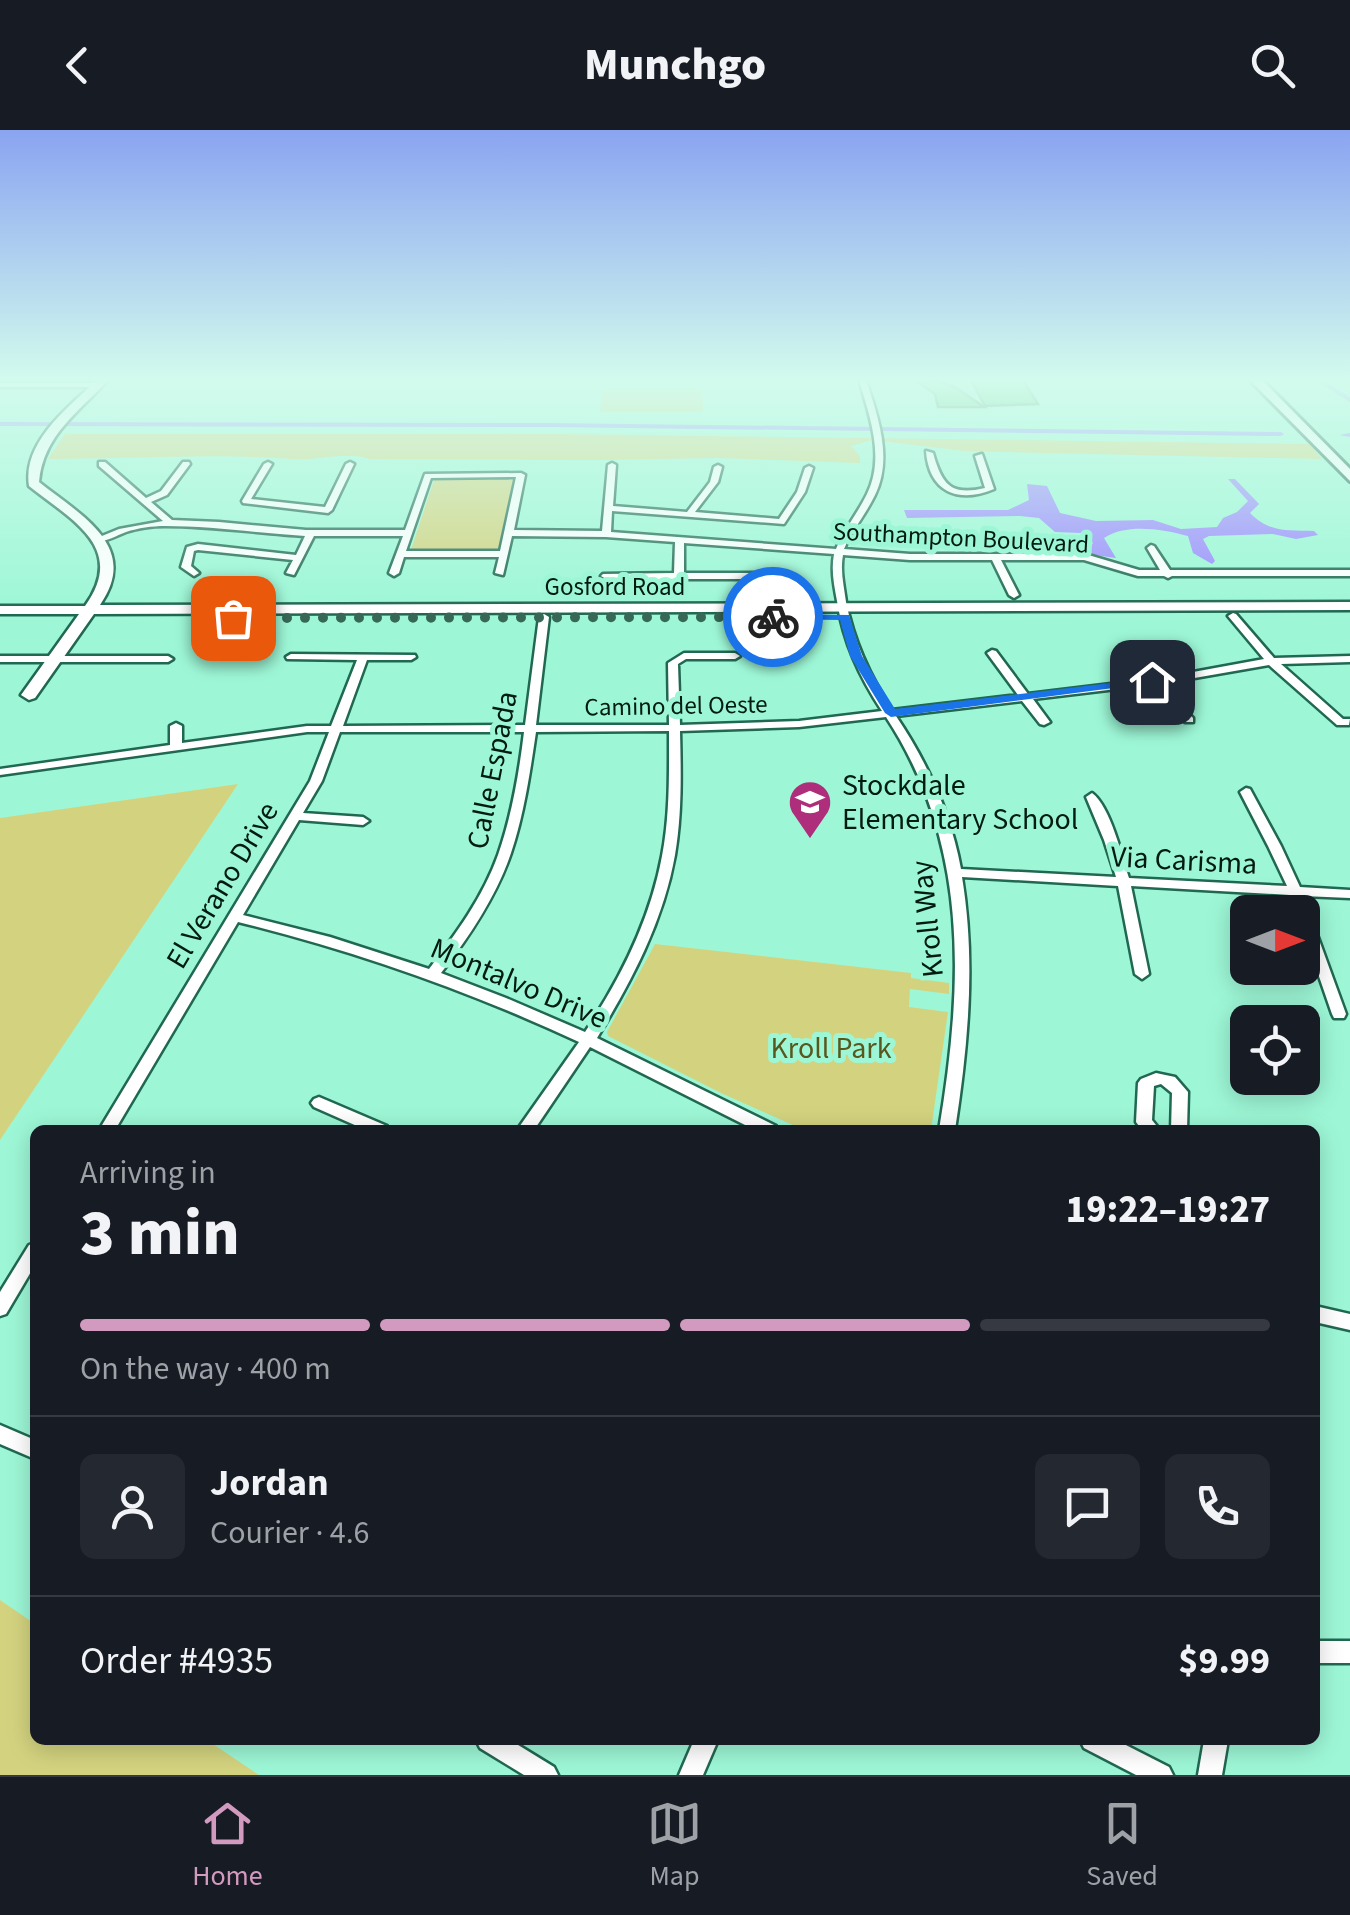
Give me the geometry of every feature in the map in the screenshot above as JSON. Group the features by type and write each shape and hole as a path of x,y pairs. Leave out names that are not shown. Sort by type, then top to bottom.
{"main road":[{"path":"30,695 88,613 108,575 108,556 100,540 33,483 35,457"},
{"path":"1331,457 1350,477"},
{"name":"Gosford Road","path":"0,610 544,617 1350,606"},
{"name":"Gosford Road","path":"0,618 88,613 1350,616"}],"street":[{"path":"838,552 878,477 876,457"},
{"path":"930,457 936,481 942,488"},
{"path":"927,490 990,489 978,457"},
{"path":"102,464 172,524"},
{"path":"146,502 164,493 186,464"},
{"path":"268,464 246,501 328,510 350,464"},
{"path":"606,534 612,465"},
{"path":"689,514 714,482 718,466"},
{"path":"608,508 781,522 801,492 810,468"},
{"path":"394,573 428,476 522,476 500,573"},
{"path":"260,528 291,506"},
{"path":"100,540 172,524 311,533 408,534"},
{"path":"291,573 311,533"},
{"name":"Southampton Boulevard","path":"509,533 606,534 838,552 996,559 1085,557 1120,570 1168,574 1350,573"},
{"path":"679,576 680,539"},
{"path":"194,574 186,567 186,557 190,549 198,547 299,558"},
{"path":"1151,548 1168,574"},
{"name":"Kroll Way","path":"838,552 837,575 856,656 935,796 956,873 964,988 948,1125"},
{"path":"401,554 504,554"},
{"path":"996,559 1014,595"},
{"path":"606,576 757,576"},
{"path":"1233,616 1272,661 1341,722 1349,722"},
{"name":"Calle Espada","path":"432,975 474,916 504,854 514,816 544,617"},
{"path":"992,653 1044,722"},
{"path":"1131,653 1152,682 1189,720"},
{"path":"291,657 411,656"},
{"path":"528,1125 588,1040 628,972 662,884 672,831 673,663 677,658 735,656"},
{"name":"El Verano Drive","path":"110,1125 316,781 362,657"},
{"path":"0,659 168,659"},
{"name":"Camino del Oeste","path":"0,772 293,730 766,727 1152,682 1272,661 1350,659"},
{"path":"176,726 176,747"},
{"path":"1246,792 1275,841 1297,891 1339,1014"},
{"path":"1092,797 1111,835 1142,974"},
{"path":"296,816 363,821"},
{"name":"Via Carisma","path":"956,873 1350,894"},
{"name":"Montalvo Drive","path":"235,917 332,942 432,975 588,1040 740,1124"},
{"path":"1147,1125 1146,1082 1160,1078 1171,1080 1180,1092 1178,1125"},
{"path":"319,1103 370,1125"},
{"path":"0,1308 30,1258"},
{"path":"1320,1315 1350,1322"},
{"path":"0,1434 30,1448"},
{"path":"1320,1652 1350,1652"},
{"path":"496,1745 546,1775"},
{"path":"691,1775 704,1745"},
{"path":"1102,1745 1161,1775"},
{"path":"1210,1775 1215,1745"}],"green space":[{"path":"50,457 163,457 48,459"},
{"path":"249,457 339,457 303,459"},
{"path":"357,457 860,457 860,463 718,458"},
{"path":"1222,457 1320,457 1322,459"},
{"path":"435,477 514,477 498,550 411,550"},
{"path":"238,784 0,1140 0,818"},
{"name":"Kroll Park","path":"655,944 911,973 911,978 949,983 949,994 910,989 909,1007 948,1012 932,1125 793,1125 721,1093 608,1036"},
{"path":"0,1600 30,1621 30,1745 214,1745 259,1775 0,1775"}],"shaded area":[{"path":"1228,479 1235,479 1259,504 1250,513 1265,524 1314,531 1318,535 1296,539 1273,534 1209,536 1203,539 1215,561 1212,564 1193,553 1188,536 1167,531 1134,529 1113,533 1104,538 1116,558 1087,554 1093,543 1082,533 1055,532 1039,518 907,518 904,510 1008,510 1029,500 1027,484 1047,486 1060,513 1096,521 1153,520 1181,529 1217,527 1223,518 1248,501"}],"way so far":[{"path":"233,618 773,617"}],"place":[{"name":"Stockdale Elementary School","path":"810,840"}],"route":[{"path":"773,617 845,617 856,656 891,713 1152,682"}]}
